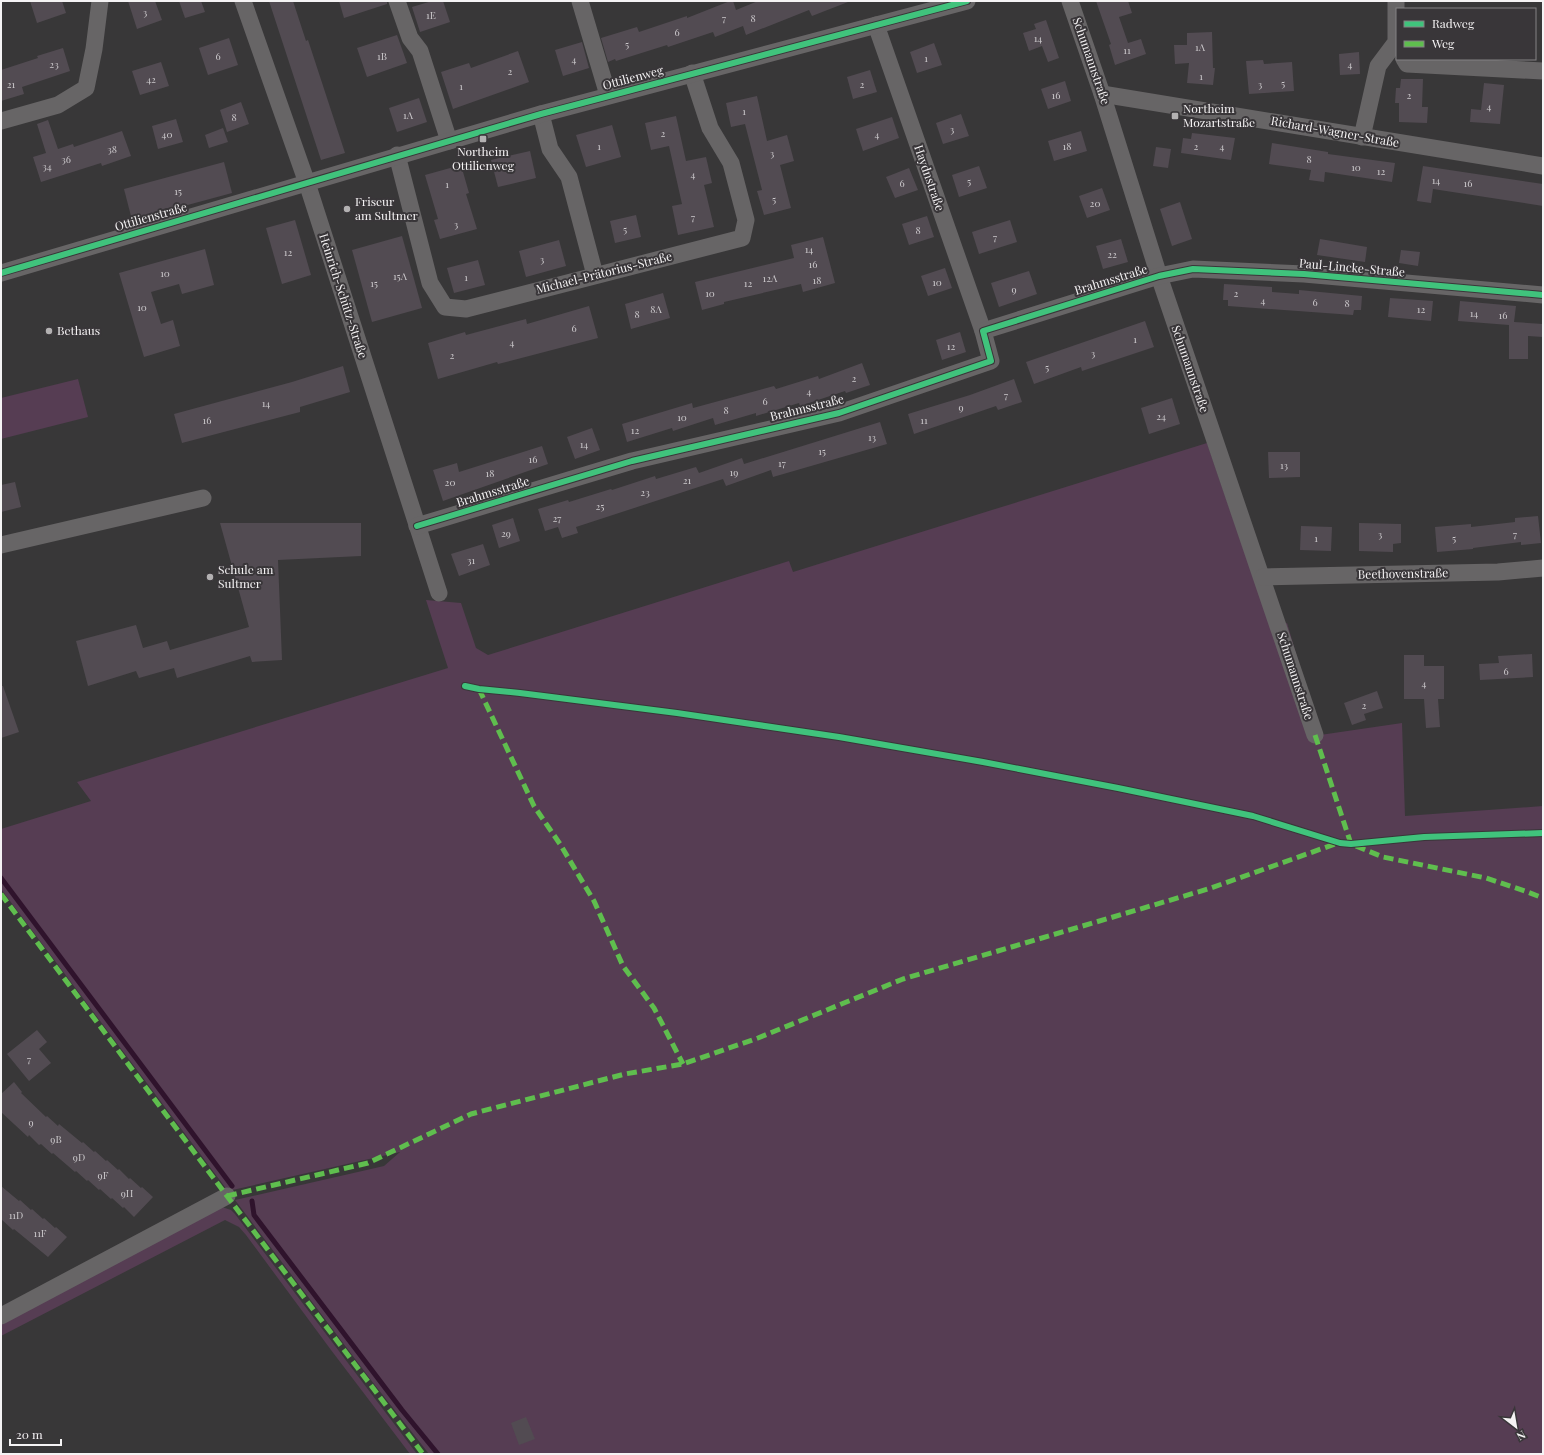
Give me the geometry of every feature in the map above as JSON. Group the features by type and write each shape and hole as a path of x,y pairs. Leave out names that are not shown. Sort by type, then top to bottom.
{"street":[{"path":"1,121 58,105 86,88 94,49 100,1"},
{"name":"Heinrich-Schütz-Straße","path":"243,1 307,183 439,593"},
{"path":"397,1 410,38 420,50 449,141"},
{"path":"580,1 608,96"},
{"name":"Ottilienweg","path":"307,183 396,155 541,114 967,1"},
{"name":"Schumannstraße","path":"1070,1 1102,94 1159,276 1263,577 1315,735"},
{"name":"Haydnstraße","path":"876,25 983,331"},
{"path":"1362,137 1378,66 1396,43"},
{"path":"1404,60 1406,64 1543,71"},
{"name":"Michael-Prätorius-Straße","path":"396,155 430,284 445,307 466,309 742,238 746,220 732,163 710,128 692,74"},
{"name":"Richard-Wagner-Straße","path":"1102,94 1543,166"},
{"path":"541,114 550,149 569,177 595,275"},
{"name":"Ottilienstraße","path":"1,273 307,183"},
{"name":"Paul-Lincke-Straße","path":"1159,276 1193,269 1304,274 1543,295"},
{"name":"Brahmsstraße","path":"417,526 632,461 839,413 991,361 983,331 1159,276"},
{"path":"1,546 204,498"},
{"name":"Beethovenstraße","path":"1263,577 1498,572 1543,568"},
{"path":"1,1316 227,1196"}],"shaded area":[{"path":"78,379 88,417 1,439 1,398"},
{"path":"1207,443 1271,629 1287,623 1320,735 1402,723 1405,816 1543,806 1543,1454 429,1454 235,1200 384,1166 400,1152 228,1191 1,889 1,829 91,801 77,782 448,668 426,600 461,603 476,648 488,655 789,561 793,572"},
{"path":"222,1207 231,1210 235,1214 417,1454 410,1454 246,1235 239,1227 225,1220 1,1336 1,1324"}],"building":[{"path":"30,1 62,1 66,13 37,23"},
{"path":"128,1 155,1 162,20 137,29"},
{"path":"179,1 201,1 205,12 185,18"},
{"path":"269,1 293,1 306,41 308,40 345,153 321,160"},
{"path":"339,1 387,1 387,4 344,18"},
{"path":"432,1 443,1 450,22 420,32 412,7"},
{"path":"733,1 736,10 758,1 848,2 812,16 809,10 746,35 743,26 715,37 713,32 668,47 667,45 616,61 615,59 608,62 601,38 637,27 639,32 687,16 687,18"},
{"path":"1096,1 1128,1 1132,13 1119,17 1128,43 1141,39 1146,54 1115,65 1109,45 1111,44"},
{"path":"1046,20 1059,58 1048,62 1042,46 1029,51 1023,33 1036,29 1034,24"},
{"path":"1212,32 1213,68 1215,68 1213,85 1187,83 1189,63 1175,64 1174,45 1187,45 1187,33"},
{"path":"397,35 407,63 367,77 357,48"},
{"path":"229,38 238,65 208,75 199,48"},
{"path":"582,42 589,68 563,76 555,50"},
{"path":"934,43 942,65 917,73 910,52"},
{"path":"63,48 70,71 22,87 24,94 1,101 1,70"},
{"path":"518,51 529,82 453,109 441,72 469,63 471,68"},
{"path":"1359,52 1360,74 1340,75 1339,54"},
{"path":"1263,60 1264,64 1292,62 1294,91 1249,94 1246,61"},
{"path":"161,62 169,86 140,95 132,71"},
{"path":"870,70 877,92 853,99 847,77"},
{"path":"1401,79 1423,79 1422,107 1428,107 1427,123 1399,122 1399,103 1395,103 1396,88 1400,88"},
{"path":"1065,81 1071,101 1048,109 1041,89"},
{"path":"1484,83 1504,85 1500,124 1470,122 1471,109 1481,110"},
{"path":"757,96 767,141 787,135 794,161 780,165 791,208 764,215 757,191 762,190 745,124 731,127 726,103"},
{"path":"419,98 427,122 397,132 389,108"},
{"path":"241,102 249,124 227,132 220,110"},
{"path":"961,114 969,136 943,144 936,123"},
{"path":"676,116 686,161 706,157 712,183 704,185 714,227 678,235 672,206 682,204 669,146 651,150 645,123"},
{"path":"892,117 899,138 863,151 856,129"},
{"path":"176,119 183,142 158,149 152,126"},
{"path":"48,120 58,149 73,144 74,147 122,131 131,156 102,166 101,163 41,182 33,157 46,153 37,124"},
{"path":"612,125 621,157 586,167 576,135"},
{"path":"223,128 228,142 209,148 205,135"},
{"path":"1081,131 1087,151 1054,161 1048,141"},
{"path":"1192,133 1235,138 1231,160 1181,153 1183,138 1191,139"},
{"path":"1272,143 1328,152 1328,154 1395,163 1392,182 1325,172 1324,182 1309,180 1311,170 1269,164"},
{"path":"1156,147 1171,149 1168,168 1153,166"},
{"path":"530,151 536,178 498,187 491,160"},
{"path":"224,162 232,193 132,220 124,189"},
{"path":"461,165 469,193 466,194 477,229 440,239 434,220 438,219 425,175"},
{"path":"979,166 987,188 959,197 952,175"},
{"path":"1423,166 1543,184 1543,206 1433,189 1431,203 1417,201"},
{"path":"909,168 918,190 895,198 886,177"},
{"path":"1102,188 1110,210 1087,218 1079,196"},
{"path":"1180,202 1192,239 1172,246 1160,209"},
{"path":"636,215 641,237 615,243 610,221"},
{"path":"927,216 934,237 909,245 902,224"},
{"path":"295,220 311,275 282,284 266,228"},
{"path":"1010,220 1017,242 979,254 972,232"},
{"path":"402,236 422,308 372,322 352,250"},
{"path":"823,237 835,283 803,292 801,284 724,302 724,304 702,310 695,282 794,258 791,245"},
{"path":"1121,239 1128,262 1103,269 1096,246"},
{"path":"1320,239 1367,247 1365,262 1317,255"},
{"path":"559,240 566,266 526,277 519,251"},
{"path":"205,249 214,285 182,294 179,284 151,292 161,324 173,320 180,346 144,357 119,273"},
{"path":"1401,250 1420,252 1418,266 1399,263"},
{"path":"478,260 485,285 454,293 447,268"},
{"path":"945,268 952,288 928,296 921,276"},
{"path":"1029,271 1037,294 999,307 991,283"},
{"path":"1224,284 1272,287 1272,292 1299,294 1299,290 1362,296 1361,310 1354,310 1353,315 1228,306 1228,300 1223,300"},
{"path":"663,293 670,318 631,329 625,304"},
{"path":"1390,298 1433,301 1431,321 1388,317"},
{"path":"1460,301 1516,306 1514,322 1543,324 1543,337 1528,336 1528,359 1509,359 1509,325 1458,321"},
{"path":"589,306 598,338 498,364 497,362 438,379 428,343 465,332 466,335 526,319 527,324"},
{"path":"1145,321 1154,347 1082,371 1081,367 1034,384 1026,362"},
{"path":"960,332 966,352 942,360 936,340"},
{"path":"862,363 870,385 846,393 845,391 800,406 799,403 756,416 756,413 715,425 713,418 673,431 672,428 627,442 622,424 692,403 693,408 774,386 776,389 818,376 819,379"},
{"path":"343,366 350,392 300,407 300,412 182,443 174,414 292,382"},
{"path":"1014,379 1022,402 998,410 996,406 914,434 908,414 970,395"},
{"path":"1172,398 1180,424 1149,434 1141,408"},
{"path":"880,422 887,444 773,477 771,470 726,486 723,479 576,527 578,533 562,538 558,527 545,531 538,509 568,500 569,502 611,489 612,490 655,476 656,479 696,467 699,473 742,458 744,464"},
{"path":"592,428 600,450 575,459 567,437"},
{"path":"542,446 548,464 443,501 433,470 457,463 459,472"},
{"path":"1268,452 1300,452 1300,477 1269,478"},
{"path":"15,482 21,507 1,512 1,485"},
{"path":"1538,516 1541,543 1521,545 1521,542 1473,549 1437,552 1435,527 1471,524 1471,527 1515,522 1515,518"},
{"path":"513,518 520,541 499,548 492,525"},
{"path":"220,523 361,523 361,556 278,560 282,660 252,662 250,656 177,678 174,668 139,678 136,671 88,686 76,641 136,625 143,648 167,641 170,650 249,627"},
{"path":"1359,523 1401,524 1401,543 1393,544 1393,552 1359,551"},
{"path":"1301,526 1332,527 1331,551 1300,550"},
{"path":"483,544 490,565 459,576 451,554"},
{"path":"1532,654 1533,677 1480,680 1479,664 1499,663 1498,656"},
{"path":"1404,655 1424,655 1424,666 1444,666 1444,699 1438,699 1440,727 1426,728 1424,699 1404,699"},
{"path":"1,686 3,686 19,732 1,738"},
{"path":"1377,691 1383,708 1364,714 1366,720 1352,725 1344,703"},
{"path":"37,1030 47,1042 39,1049 51,1063 29,1081 7,1054"},
{"path":"14,1082 22,1092 21,1093 46,1117 47,1116 58,1126 59,1124 118,1170 119,1169 129,1179 130,1178 141,1188 142,1187 153,1197 134,1217 124,1207 123,1208 112,1198 111,1199 100,1189 99,1190 88,1180 87,1181 76,1171 75,1172 53,1153 52,1154 41,1144 39,1145 29,1135 28,1137 1,1112 1,1094"},
{"path":"1,1186 67,1237 48,1257 1,1219"},
{"path":"526,1417 535,1439 519,1445 511,1423"}],"waterway":[{"path":"1,878 232,1186"},
{"path":"252,1201 254,1215 402,1410 438,1454"}],"marked path":[{"path":"479,689 534,806 560,844 594,901 623,966 654,1008 683,1064"},
{"path":"1315,735 1351,844 1383,857 1486,878 1543,898"},
{"path":"227,1196 368,1163 471,1114 625,1074 683,1064 758,1038 903,979 1208,889 1338,843"},
{"path":"1,894 227,1196 423,1454"}],"cycle path":[{"path":"1,273 541,114 967,1"},
{"path":"417,526 632,461 839,413 991,361 983,331 1159,276 1193,269 1304,274 1543,295"},
{"path":"465,686 479,689 677,713 839,737 983,762 1253,816 1340,843 1351,844 1424,837 1543,833"}],"place":[{"name":"Northeim Mozartstraße","path":"1175,116"},
{"name":"Northeim Ottilienweg","path":"483,139"},
{"name":"Friseur am Sultmer","path":"347,209"},
{"name":"Bethaus","path":"49,331"},
{"name":"Schule am Sultmer","path":"210,577"}]}
